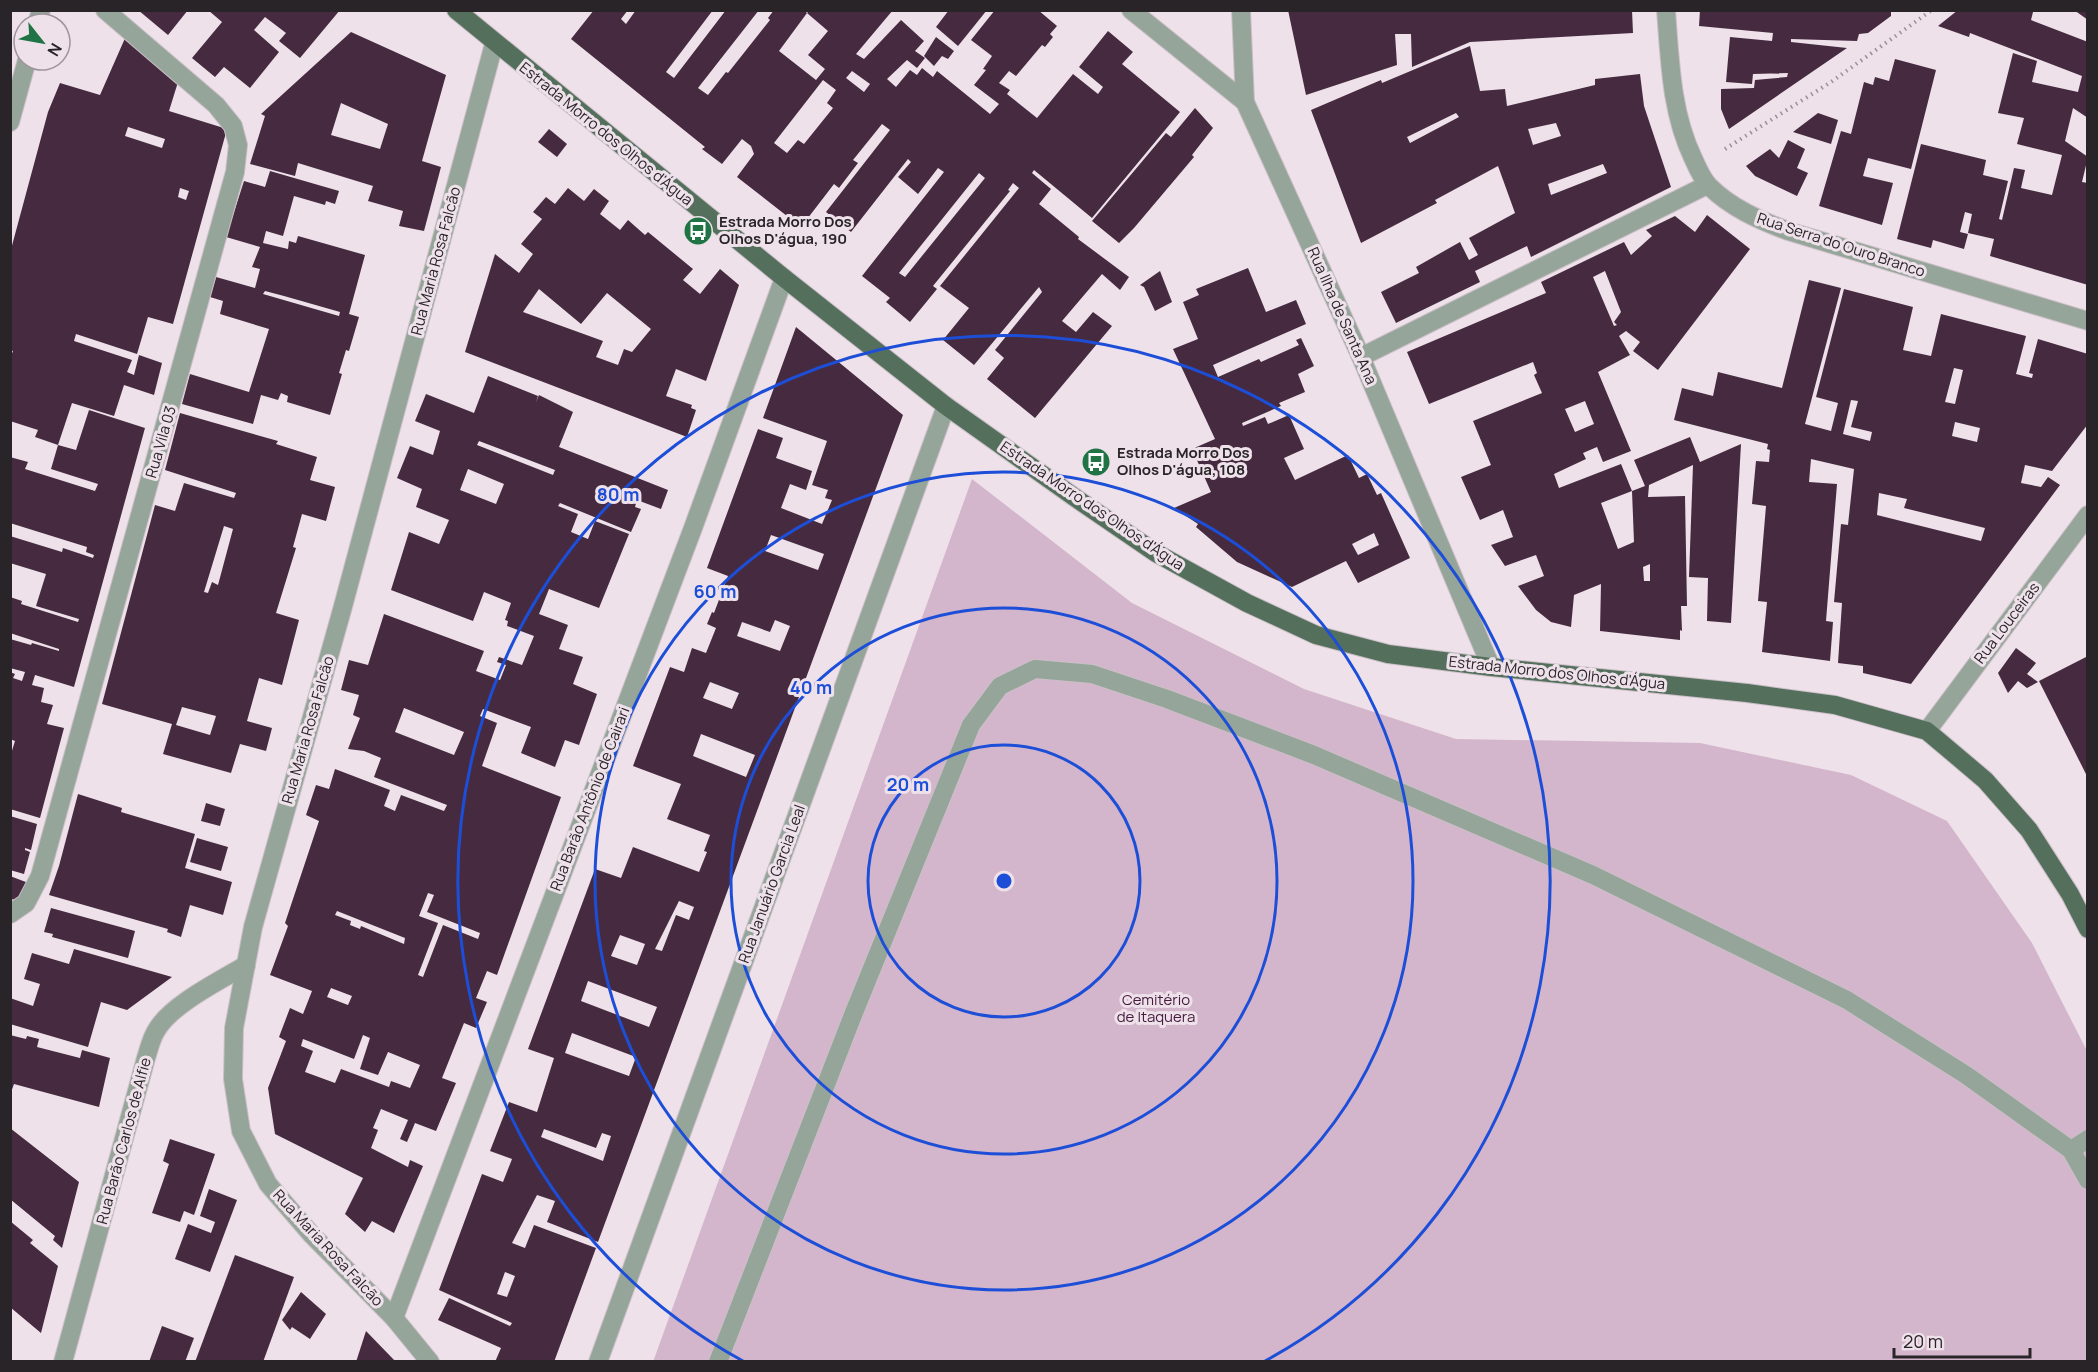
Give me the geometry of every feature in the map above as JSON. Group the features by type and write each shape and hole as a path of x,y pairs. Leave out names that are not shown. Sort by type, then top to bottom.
{"main road":[{"name":"Estrada Morro dos Olhos d'Água","path":"456,10 494,44 946,406 1156,553 1247,603 1316,635 1388,654 1491,667 1652,682 1834,705 1927,731"},
{"path":"1927,731 1985,780 2029,830 2070,894 2088,929"}],"street":[{"name":"Rua Vila 03","path":"10,914 26,903 40,876 235,172 238,145 233,126 216,105 105,10"},
{"name":"Rua Ilha de Santa Ana","path":"1131,10 1245,102 1361,357 1491,667"},
{"path":"1241,10 1245,102"},
{"name":"Rua Serra do Ouro Branco","path":"1666,10 1675,105 1685,142 1707,185 1736,207 1759,220 1788,231 2088,321"},
{"name":"Rua Maria Rosa Falcão","path":"430,1362 394,1318 311,1233 268,1184 241,1131 233,1079 234,1028 254,927 494,44"},
{"path":"10,122 24,72"},
{"path":"1361,357 1707,185"},
{"name":"Rua Barão Antônio de Cairari","path":"394,1318 693,528 784,278"},
{"name":"Rua Januário Garcia Leal","path":"598,1362 946,406"},
{"name":"Rua Louceiras","path":"1927,731 2088,515"},
{"path":"718,1362 849,1026 971,725 1000,686 1035,669 1092,674 1167,699 1314,755 1593,875 1847,1000 1966,1075 2071,1150 2088,1180"},
{"name":"Rua Barão Carlos de Alfie","path":"63,1362 143,1069 156,1030 171,1014 199,992 246,965"},
{"path":"2071,1150 2088,1139"}],"path":[{"path":"1697,167 1831,82 1932,10"}],"green space":[{"name":"Cemitério de Itaquera","path":"972,479 1132,603 1304,689 1456,739 1700,743 1851,775 1947,821 2032,943 2087,1051 2087,1361 653,1362"}],"building":[{"path":"138,10 188,10 168,35"},
{"path":"208,10 340,10 300,58 279,41 286,33 265,17 254,30 279,52 250,88 224,67 215,77 192,58 222,22"},
{"path":"594,10 628,10 621,19 626,24 636,10 713,10 666,72 674,78 726,10 759,10 698,88 708,95 770,20 768,18 774,10 804,10 807,13 810,10 893,10 856,54 864,59 901,20 924,41 915,51 925,58 917,68 907,60 887,79 896,87 910,70 917,75 922,68 933,77 937,71 990,114 999,104 974,85 986,70 983,69 992,56 971,40 995,10 1038,10 1057,26 1050,34 1053,37 1045,47 1042,45 1016,76 1009,71 999,83 1010,90 1007,94 1037,118 1073,74 1098,94 1103,87 1079,67 1108,31 1133,52 1122,64 1180,112 1092,218 1034,170 1032,173 1051,189 1039,204 1079,237 1078,239 1129,277 1120,290 1102,274 1062,321 1076,332 1093,312 1112,326 1035,418 987,379 1004,358 995,350 1042,292 1039,287 974,365 943,340 969,308 940,286 1019,188 1013,183 1008,190 1010,191 933,286 937,289 910,322 886,302 890,298 862,276 944,172 938,168 918,194 898,177 911,162 908,159 851,232 826,212 890,130 882,124 853,160 858,163 839,188 834,184 801,227 737,177 754,154 751,146 742,139 722,164 702,149 705,147 571,39","holes":["807,13 828,31 808,55 825,69 816,80 779,51","852,71 870,84 864,92 846,78","823,80 836,90 827,103 833,108 804,144 798,140 787,153 774,143","979,173 985,178 905,277 899,273"]},
{"path":"949,10 987,10 958,46 936,27"},
{"path":"1288,10 1632,10 1633,33 1470,42 1412,67 1411,34 1395,34 1397,65 1306,95"},
{"path":"1700,10 1891,10 1891,16 1868,33 1859,34 1857,41 1791,39 1791,42 1847,48 1729,129 1721,109 1721,89 1754,88 1755,80 1787,77 1788,73 1753,74 1752,84 1726,82 1730,37 1772,41 1773,33 1699,26"},
{"path":"1958,10 2030,10 2033,12 2031,20 2088,42 2088,118 2073,108 2065,141 2088,157 2082,182 2088,183 2088,285 1990,256 1994,239 1968,233 1972,214 1965,212 1960,232 1968,234 1964,249 1933,240 1931,248 1897,239 1921,144 1986,160 1983,175 2008,181 1999,219 2002,220 2014,168 2025,170 2021,188 2052,195 2062,155 2017,144 2024,118 1998,113 2013,53 2037,61 2032,82 2078,92 2082,76 1970,33 1969,37 1938,26"},
{"path":"2074,10 2088,10 2088,20"},
{"path":"351,32 446,75 422,161 441,167 424,231 399,226 403,211 368,201 373,186 298,163 295,176 250,164 265,116 261,114","holes":["341,103 388,124 380,149 331,135"]},
{"path":"126,36 178,82 169,111 227,129 173,324 148,317 137,354 76,334 74,341 132,360 127,372 134,375 139,355 162,363 154,395 124,385 114,416 72,403 58,445 35,437 38,430 10,421 10,358 13,351 10,350 10,253 48,112 60,83 100,95","holes":["128,127 165,139 162,148 125,136","180,188 189,191 186,200 178,197"]},
{"path":"936,37 954,51 948,59 942,56 934,66 924,56"},
{"path":"1470,46 1480,91 1505,89 1507,106 1595,85 1595,79 1640,74 1644,106 1671,187 1531,257 1527,246 1475,271 1480,282 1396,323 1381,292 1419,273 1416,267 1460,242 1469,260 1478,255 1469,238 1515,213 1498,166 1435,200 1437,203 1361,243 1311,110 1381,80 1382,83","holes":["1456,113 1459,117 1410,143 1407,137","1556,123 1561,136 1533,145 1528,129","1603,164 1607,173 1551,195 1548,184"]},
{"path":"1895,59 1936,70 1911,169 1868,158 1863,176 1893,183 1882,225 1819,206 1841,131 1851,134 1864,82 1873,85 1875,77 1889,81"},
{"path":"1195,108 1213,128 1192,155 1194,157 1119,243 1092,221 1166,133 1171,137"},
{"path":"1818,113 1838,120 1831,144 1793,132"},
{"path":"549,129 567,144 557,157 538,142"},
{"path":"1788,140 1805,149 1797,168 1808,173 1797,196 1755,176 1746,166 1770,149 1779,158"},
{"path":"270,171 339,191 335,204 326,201 325,205 294,196 283,236 266,231 263,243 288,249 289,241 296,243 298,236 365,255 349,314 359,317 349,351 346,350 339,373 342,374 330,415 287,402 288,396 281,393 278,400 261,395 253,424 182,404 190,374 249,392 269,329 220,314 223,301 210,297 216,277 255,288 260,269 252,267 260,247 226,237 244,181 265,187","holes":["265,291 340,312 339,316 263,294"]},
{"path":"568,188 584,201 594,189 609,201 600,214 620,230 628,220 645,235 648,232 693,269 683,280 700,294 720,269 739,285 706,381 676,369 666,396 692,405 691,408 696,410 687,437 465,352 495,254 519,273 533,254 521,244 542,219 533,212 546,197 555,204","holes":["539,289 581,324 607,293 651,329 632,352 624,349 618,365 596,357 603,341 523,312"]},
{"path":"1707,215 1750,249 1658,370 1633,351 1640,342 1626,331 1619,336 1630,355 1598,372 1631,451 1603,462 1597,447 1583,453 1586,459 1554,474 1559,488 1621,464 1632,491 1645,486 1634,460 1690,437 1700,462 1741,444 1731,623 1707,621 1708,578 1689,577 1693,465 1649,485 1648,497 1685,496 1687,606 1681,606 1680,640 1600,631 1601,584 1574,595 1571,627 1551,622 1536,610 1518,586 1544,576 1536,555 1505,566 1491,545 1513,537 1503,510 1480,520 1461,477 1491,465 1473,421 1542,393 1534,375 1537,373 1533,362 1429,404 1407,352 1546,293 1541,282 1624,242 1631,255 1652,236 1646,230 1675,216 1695,232","holes":["1605,271 1621,312 1614,322 1617,325 1614,326 1593,277","1585,401 1594,424 1575,432 1565,409","1632,491 1634,542 1618,549 1601,503","1650,564 1650,581 1644,581 1643,567"]},
{"path":"1248,268 1266,312 1296,300 1306,324 1213,365 1218,377 1259,359 1261,362 1299,345 1296,340 1301,338 1314,366 1298,374 1305,392 1279,403 1281,406 1242,423 1243,426 1265,417 1268,424 1289,415 1304,449 1284,458 1295,480 1348,455 1359,478 1367,474 1377,495 1381,493 1410,558 1358,583 1346,561 1292,587 1237,562 1196,527 1198,524 1174,508 1211,492 1192,449 1215,439 1173,349 1198,339 1183,302 1199,295 1196,289","holes":["1374,533 1379,545 1358,555 1352,544"]},
{"path":"1160,271 1172,302 1155,311 1144,287 1140,285"},
{"path":"1809,280 1841,288 1805,424 1831,431 1838,403 1816,397 1844,289 1913,307 1903,350 1931,356 1941,314 2026,336 2016,374 2032,378 2033,374 2029,373 2038,339 2088,354 2088,424 2052,471 2025,465 2021,483 2041,487 2048,477 2060,485 1911,684 1863,673 1863,666 1838,663 1842,603 1834,602 1841,524 1848,525 1854,469 1811,459 1809,482 1837,484 1826,621 1833,622 1830,661 1762,652 1767,602 1758,601 1766,506 1752,504 1756,461 1769,462 1768,444 1674,420 1682,388 1713,396 1718,372 1782,388","holes":["1954,368 1963,370 1955,404 1945,402","1851,400 1858,401 1851,427 1872,432 1870,441 1843,434","1955,422 1980,428 1977,442 1952,436","1879,493 1907,499 1904,508 1985,528 1981,541 1877,515"]},
{"path":"796,327 903,415 598,1242 547,1222 555,1201 537,1195 512,1243 525,1248 534,1225 596,1248 554,1362 495,1362 501,1348 438,1320 449,1298 510,1326 512,1323 439,1290 482,1174 503,1182 512,1159 490,1151 509,1102 537,1112 554,1058 528,1049 595,869 621,878 633,847 699,872 707,852 704,851 710,835 667,819 681,784 633,766 670,667 684,672 692,648 706,653 716,628 707,624 712,612 714,613 728,576 707,568 758,429 783,438 776,458 812,471 806,490 790,484 781,508 822,524 832,500 825,498 828,490 812,485 827,441 763,418","holes":["771,535 824,554 818,570 765,551","775,620 790,626 780,651 737,636 742,622 770,632","710,682 739,693 732,709 703,698","701,734 755,755 746,777 693,756","679,901 694,907 689,920 676,915 662,951 655,949","620,935 645,944 637,965 611,956","588,981 657,1007 649,1027 581,1001","572,1033 636,1057 629,1076 565,1053","544,1129 596,1148 602,1133 611,1136 603,1161 541,1137","505,1272 515,1276 507,1297 497,1294"]},
{"path":"488,376 538,396 536,402 539,395 573,412 559,447 668,490 661,509 637,500 635,507 641,509 631,532 560,503 558,506 578,514 571,532 588,539 595,521 629,534 599,608 549,589 539,614 568,625 559,649 583,657 573,684 597,694 579,745 565,740 555,767 521,753 531,727 483,709 480,716 497,723 482,766 561,797 497,975 487,971 476,998 487,1002 476,1028 464,1023 442,1078 456,1083 436,1131 415,1123 407,1142 400,1139 408,1120 381,1109 373,1128 378,1130 371,1148 408,1167 410,1160 423,1166 394,1233 372,1221 365,1232 345,1214 363,1178 275,1134 268,1088 286,1041 279,1037 290,1008 303,1014 312,991 270,975 288,926 285,923 319,821 306,815 316,785 329,789 335,769 390,790 384,806 395,811 401,795 444,811 447,805 374,777 381,758 364,751 348,749 360,718 353,715 359,695 341,690 349,660 368,665 384,614 484,651 476,671 500,680 506,665 497,662 499,657 522,665 534,636 507,626 508,621 505,620 511,603 484,592 473,621 391,590 409,532 439,544 449,520 416,507 422,489 397,478 410,446 433,455 440,431 415,421 426,394 474,413","holes":["479,441 555,470 553,475 477,445","468,469 504,484 496,504 460,490","404,708 464,732 454,755 395,732","428,893 434,895 427,912 480,933 478,939 443,925 423,977 418,975 438,923 419,916","337,911 405,938 404,944 361,926 360,929 350,925 351,921 335,915","331,988 352,996 348,1005 327,997","363,1035 370,1038 360,1069 378,1075 388,1052 420,1065 410,1088 391,1081 389,1087 341,1069 335,1083 305,1072 313,1051 301,1046 303,1039 354,1059"]},
{"path":"89,410 145,428 74,687 35,675 32,685 44,688 41,702 53,705 47,724 64,728 40,818 10,809 10,757 15,741 10,739 10,672 15,674 13,678 22,681 25,672 10,668 10,639 59,651 59,649 10,633 10,597 22,601 21,604 78,622 79,619 36,606 46,574 10,563 10,536 62,552 63,548 93,558 94,555 86,552 87,547 10,523 10,457 28,462 25,469 95,491 98,484 51,469 58,445 76,450"},
{"path":"180,413 278,441 276,444 317,457 310,480 335,487 326,521 302,514 293,547 296,548 276,613 299,620 282,685 259,678 247,721 272,728 266,751 240,744 231,773 163,754 172,724 102,704 155,505 175,511 184,483 234,498 236,493 165,470","holes":["224,526 233,529 218,585 212,582 208,593 204,592","182,707 216,716 210,735 176,725"]},
{"path":"2016,648 2036,663 2027,674 2038,682 2027,688 2018,681 2008,693 1998,673"},
{"path":"2088,656 2088,778 2039,681"},
{"path":"78,794 122,808 121,812 195,834 185,868 232,882 223,915 190,905 181,937 167,932 168,929 49,895"},
{"path":"206,803 225,809 220,826 201,821"},
{"path":"10,816 37,824 31,850 25,848 30,852 24,874 10,870"},
{"path":"197,838 228,847 221,871 190,862"},
{"path":"10,876 31,884 18,900 10,899"},
{"path":"51,908 135,931 128,958 52,937 53,934 44,932"},
{"path":"74,949 172,977 127,1010 101,1002 88,1047 10,1024 10,998 33,1006 40,984 24,979 32,953 69,964"},
{"path":"10,1035 39,1039 37,1047 80,1058 82,1050 110,1058 99,1107 14,1084 10,1095"},
{"path":"10,1128 79,1182 62,1248 53,1240 55,1236 10,1199"},
{"path":"170,1139 215,1154 194,1215 184,1211 180,1222 152,1213 169,1164 163,1161"},
{"path":"209,1189 237,1200 210,1272 175,1259 188,1224 211,1233 215,1222 200,1216"},
{"path":"10,1221 33,1240 30,1243 58,1266 41,1333 10,1307"},
{"path":"235,1255 294,1277 263,1362 195,1362"},
{"path":"301,1292 326,1314 310,1339 292,1327 290,1330 282,1320"},
{"path":"162,1326 194,1338 185,1362 149,1362"},
{"path":"366,1331 396,1362 356,1362"}],"place":[{"name":"Estrada Morro Dos Olhos D'água, 190","path":"698,231"},
{"name":"Estrada Morro Dos Olhos D'água, 108","path":"1096,462"}]}
